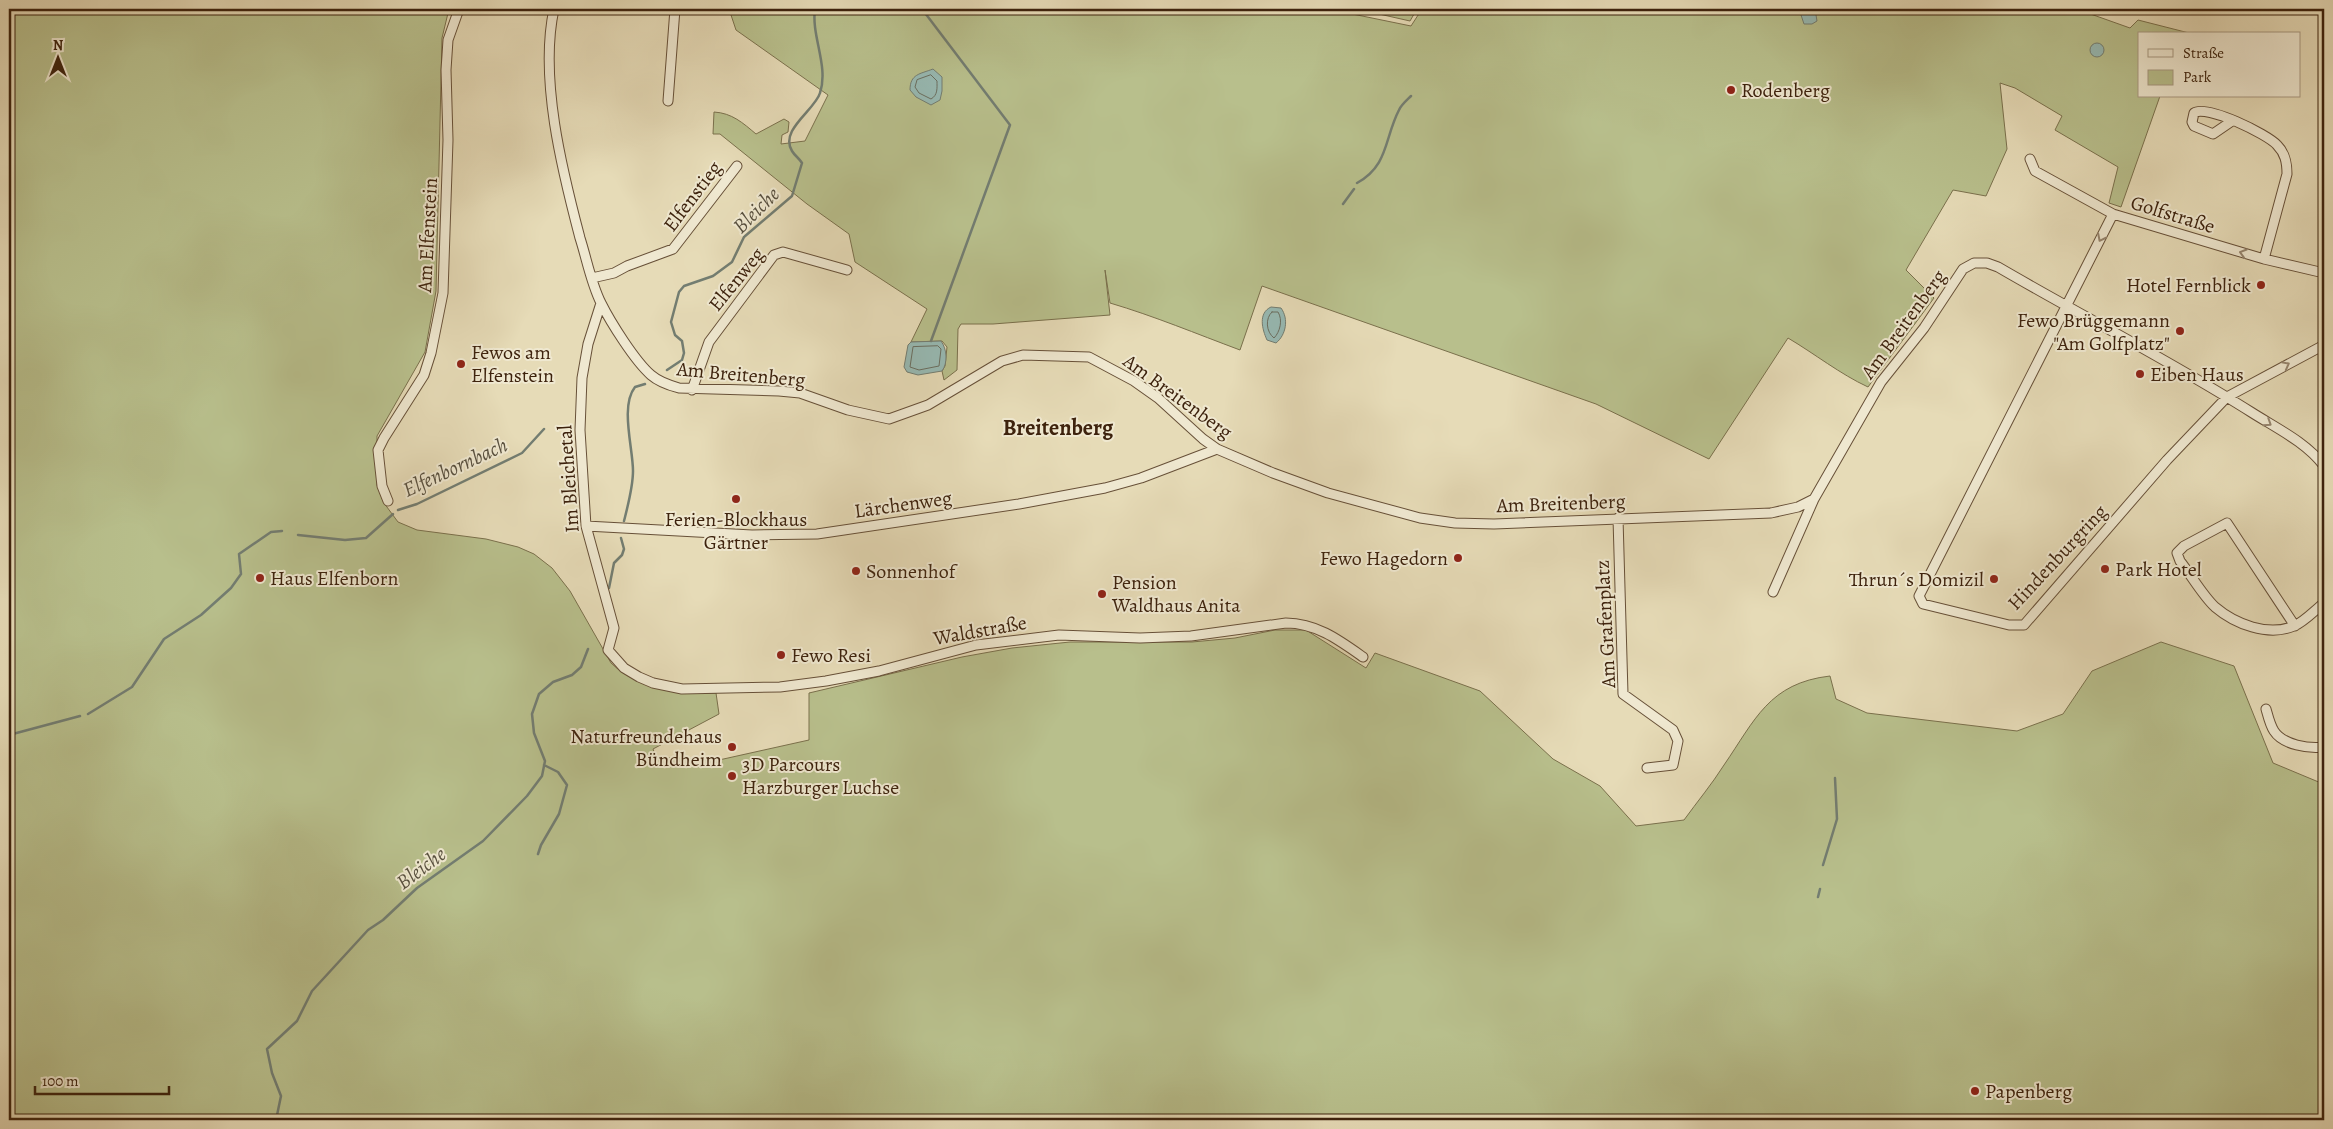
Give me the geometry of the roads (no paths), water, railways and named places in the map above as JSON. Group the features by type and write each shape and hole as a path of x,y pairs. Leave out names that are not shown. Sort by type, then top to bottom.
{"street":[{"name":"Am Elfenstein","path":"388,502 382,486 378,450 424,375 437,326 443,293 448,150 446,70 448,40 459,9"},
{"name":"Am Breitenberg","path":"554,9 550,26 549,66 555,116 564,179 592,278 601,303 635,357 651,375 664,384 692,390 779,391 800,394 848,410 890,419 928,405 982,371 1023,354 1089,357 1134,381 1158,398 1203,439 1218,449 1273,473 1328,493 1420,518 1455,523 1494,524 1771,513 1798,507 1814,499"},
{"path":"668,101 675,9"},
{"path":"2232,121 2267,136 2280,149 2287,163 2287,174 2264,259"},
{"path":"2030,160 2035,171 2113,214"},
{"name":"Elfenstieg","path":"592,278 614,273 627,266 674,249 737,166"},
{"name":"Golfstraße","path":"2066,307 2113,214 2264,259 2324,273"},
{"name":"Elfenweg","path":"692,390 709,342 774,255 783,252 847,270"},
{"name":"Am Breitenberg","path":"1773,592 1814,499 1881,382 1924,328 1963,269 1974,264 1987,263 1998,267 2066,307"},
{"name":"Im Bleichetal","path":"601,303 588,344 582,378 580,430 586,526 614,628 608,650"},
{"path":"2066,307 2227,397 2298,442 2324,466"},
{"name":"Hindenburgring","path":"2066,307 1919,596 1922,604 2009,625 2024,625 2167,460 2227,397"},
{"path":"2227,397 2324,345"},
{"name":"Lärchenweg","path":"586,526 752,535 817,534 1020,504 1105,488 1141,478 1218,449"},
{"name":"Am Grafenplatz","path":"1618,518 1623,694 1673,730 1678,741 1673,765 1647,768"},
{"path":"2295,626 2227,523 2184,546 2177,553 2180,561 2214,606 2237,622 2262,629 2280,630 2295,626 2324,603"},
{"name":"Waldstraße","path":"608,650 624,668 638,677 682,689 780,687 826,681 879,671 976,644 1059,635 1140,638 1191,636 1286,623 1300,623 1313,626 1338,640 1363,658"},
{"path":"2266,709 2274,732 2286,742 2314,748 2324,747"}],"water":[{"path":"1799,9 1815,9 1817,21 1812,24 1804,24"},
{"path":"2097,43 2102,45 2104,50 2102,55 2097,57 2092,55 2090,50 2092,45"},
{"path":"933,69 942,77 942,91 940,100 931,105 916,97 910,90 910,85 917,75"},
{"path":"1271,307 1281,308 1286,322 1282,336 1276,343 1267,340 1262,322 1264,313"},
{"path":"941,341 945,348 946,356 942,371 918,375 907,372 904,367 908,345 911,342"}],"waterway":[{"name":"Bleiche","path":"667,370 682,360 684,353 682,341 675,335 671,322 679,292 684,286 713,276 732,262 744,237 792,196 802,163 792,151 789,143 790,135 799,120 817,100 822,83 821,62 815,30 815,9"},
{"path":"922,9 1010,125 931,341"},
{"path":"1357,183 1367,176 1380,160 1399,110 1411,96"},
{"path":"1343,204 1354,189"},
{"name":"Bleiche","path":"624,521 633,477 628,427 628,405 635,387 645,384"},
{"name":"Elfenbornbach","path":"398,510 417,504 522,453 544,429"},
{"name":"Elfenbornbach","path":"298,535 345,540 366,538 393,514"},
{"name":"Elfenbornbach","path":"88,714 132,687 164,639 201,615 231,588 241,574 239,554 271,532 282,531"},
{"name":"Bleiche","path":"609,588 614,563 622,555 624,549 621,538"},
{"name":"Bleiche","path":"276,1120 281,1096 272,1073 267,1049 297,1021 312,991 368,930 383,920 417,888 483,841 527,796 542,776 545,761 534,733 532,714 539,694 553,682 572,675 581,667 588,649"},
{"name":"Elfenbornbach","path":"9,735 80,716"},
{"path":"538,854 541,845 559,814 567,785 558,772 544,765"},
{"path":"1823,865 1837,819 1835,778"},
{"path":"1818,897 1820,889"}],"place":[{"name":"Rodenberg","path":"1731,90"},
{"name":"Hotel Fernblick","path":"2261,285"},
{"name":"Fewo Brüggemann \"Am Golfplatz\"","path":"2180,331"},
{"name":"Fewos am Elfenstein","path":"461,364"},
{"name":"Eiben Haus","path":"2140,374"},
{"name":"Ferien-Blockhaus Gärtner","path":"736,499"},
{"name":"Fewo Hagedorn","path":"1458,558"},
{"name":"Park Hotel","path":"2105,569"},
{"name":"Sonnenhof","path":"856,571"},
{"name":"Haus Elfenborn","path":"260,578"},
{"name":"Thrun´s Domizil","path":"1994,579"},
{"name":"Pension Waldhaus Anita","path":"1102,594"},
{"name":"Fewo Resi","path":"781,655"},
{"name":"Naturfreundehaus Bündheim","path":"732,747"},
{"name":"3D Parcours Harzburger Luchse","path":"732,776"},
{"name":"Papenberg","path":"1975,1091"}],"district":[{"name":"Breitenberg","path":"1058,427"}]}
